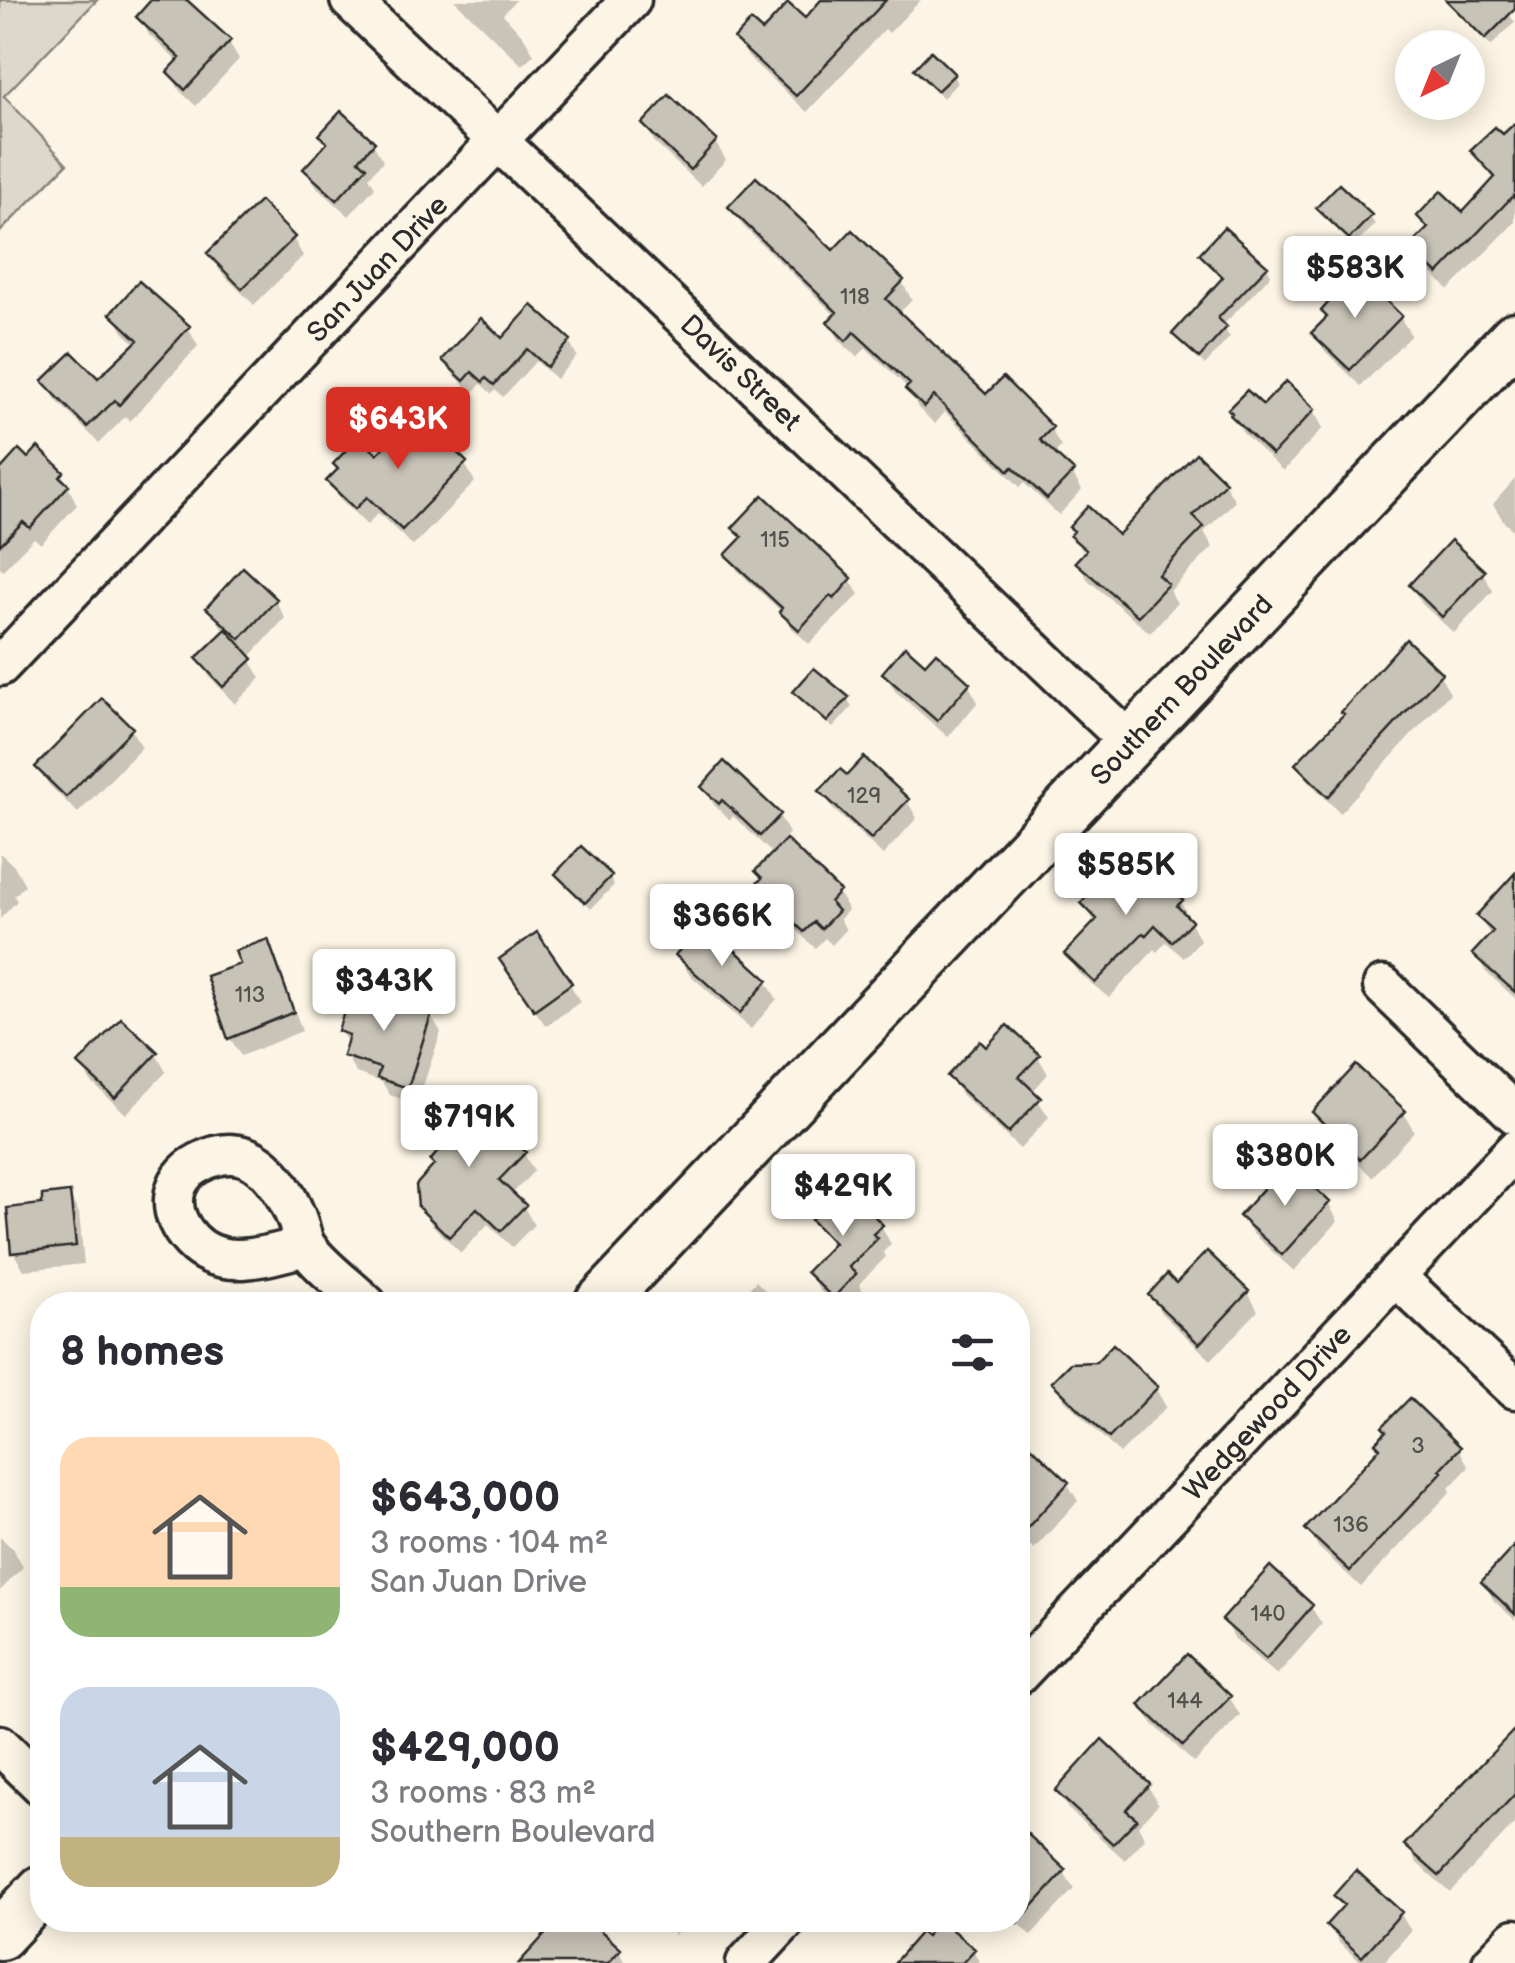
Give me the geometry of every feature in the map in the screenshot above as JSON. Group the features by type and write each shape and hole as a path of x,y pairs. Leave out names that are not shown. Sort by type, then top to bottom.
{"street":[{"name":"Davis Street","path":"350,0 1132,744"},
{"name":"San Juan Drive","path":"0,666 630,0"},
{"name":"Southern Boulevard","path":"610,1292 1515,337"},
{"path":"1383,986 1515,1114"},
{"name":"Wedgewood Drive","path":"1030,1662 1515,1150"},
{"path":"306,1246 354,1292"},
{"path":"1396,1277 1515,1390"},
{"path":"0,1745 30,1774"},
{"path":"0,1935 30,1903"},
{"path":"746,1963 775,1932"},
{"path":"1492,1963 1515,1939"}],"shaded area":[{"path":"0,0 97,0 4,96 67,164 0,232"}],"building":[{"path":"151,0 187,0 231,40 185,90 167,72 180,58 136,17"},
{"path":"821,0 886,0 796,96 734,39 751,21 762,31 788,3 805,18"},
{"path":"1446,0 1515,0 1515,9 1485,39 1485,30 1476,30"},
{"path":"931,51 955,74 937,91 914,69"},
{"path":"669,95 717,140 690,170 642,124"},
{"path":"341,111 375,142 359,160 367,167 337,200 303,169 327,143 319,135"},
{"path":"1515,123 1515,199 1513,196 1438,274 1409,247 1428,228 1417,216 1441,191 1463,212 1495,177 1470,150 1495,127 1503,134"},
{"path":"756,177 833,250 852,230 904,280 886,299 986,394 1003,377 1053,427 1040,440 1074,471 1047,499 1013,467 1009,471 934,396 924,407 905,389 910,384 854,332 846,341 827,322 837,312 728,207"},
{"path":"1339,184 1372,215 1349,239 1316,208"},
{"path":"260,201 295,237 242,289 207,253"},
{"path":"1224,227 1268,266 1218,318 1227,327 1199,358 1172,334 1223,277 1199,254"},
{"path":"1356,271 1402,316 1350,370 1311,333 1327,317 1321,311"},
{"path":"139,281 190,326 119,405 115,400 87,427 42,381 72,352 98,378 138,340 110,314"},
{"path":"532,305 571,340 547,367 527,349 494,385 486,378 483,382 472,372 464,381 442,360 481,318 502,338"},
{"path":"1286,381 1315,409 1272,455 1228,409 1247,390 1263,405"},
{"path":"416,413 467,462 402,530 367,497 355,509 326,481 338,469 333,464 356,440 359,444 362,440 377,454"},
{"path":"38,447 64,472 60,477 69,485 30,528 23,522 0,545 0,470 19,449 28,458"},
{"path":"1196,453 1226,482 1193,516 1204,527 1158,575 1168,584 1138,616 1075,562 1086,550 1070,536 1074,531 1069,527 1088,506 1118,535"},
{"path":"763,495 852,578 799,630 779,612 782,608 725,555 742,537 732,528"},
{"path":"1451,540 1485,571 1442,617 1409,585"},
{"path":"243,567 277,599 240,639 206,608"},
{"path":"226,629 253,659 223,687 196,658"},
{"path":"1406,639 1442,673 1328,797 1295,764 1344,714 1341,712"},
{"path":"905,646 925,664 936,652 970,683 937,721 882,673"},
{"path":"814,668 849,697 827,722 793,692"},
{"path":"102,698 133,728 66,797 35,767"},
{"path":"864,757 909,799 871,839 819,791 840,769 847,775"},
{"path":"724,761 781,814 760,836 722,800 719,804 701,787"},
{"path":"786,839 840,891 830,902 838,911 821,929 814,922 804,932 755,885 762,878 755,871"},
{"path":"581,846 612,875 585,903 555,874"},
{"path":"1135,856 1183,900 1177,906 1192,921 1172,942 1155,925 1095,983 1064,954 1097,919 1081,903 1100,883 1105,888"},
{"path":"1515,873 1515,992 1472,954 1493,931 1476,916"},
{"path":"702,926 768,980 740,1013 675,955"},
{"path":"537,932 572,983 534,1010 499,959"},
{"path":"268,939 294,1012 228,1039 206,976 240,964 235,951"},
{"path":"352,986 432,1012 408,1088 377,1078 380,1068 343,1056 349,1035 338,1031"},
{"path":"121,1018 158,1052 115,1098 78,1064"},
{"path":"1007,1025 1040,1055 1019,1077 1041,1098 1008,1133 947,1076 980,1041 986,1047"},
{"path":"1356,1065 1406,1111 1360,1160 1312,1112"},
{"path":"462,1095 526,1152 499,1180 526,1205 501,1231 477,1208 449,1237 418,1207 416,1185 434,1165 430,1161 440,1149 424,1134"},
{"path":"1287,1162 1330,1202 1282,1255 1239,1216"},
{"path":"843,1184 883,1225 873,1234 878,1238 849,1267 856,1274 839,1292 827,1292 806,1272 834,1243 811,1220"},
{"path":"70,1192 76,1246 11,1253 7,1208 42,1204 42,1195"},
{"path":"1207,1251 1249,1291 1199,1344 1148,1295 1167,1274 1176,1283"},
{"path":"1113,1344 1158,1387 1109,1438 1051,1382 1070,1363 1096,1362"},
{"path":"1410,1398 1461,1447 1350,1571 1305,1529 1380,1448 1375,1443 1386,1431 1382,1427"},
{"path":"1030,1445 1069,1482 1030,1525"},
{"path":"1515,1545 1515,1614 1481,1582"},
{"path":"1270,1566 1313,1605 1266,1659 1222,1620"},
{"path":"1187,1654 1231,1696 1183,1746 1139,1705"},
{"path":"1515,1729 1515,1794 1439,1876 1404,1845"},
{"path":"1102,1739 1150,1784 1126,1810 1137,1819 1113,1844 1055,1791"},
{"path":"1030,1836 1066,1870 1030,1909"},
{"path":"1356,1870 1402,1912 1362,1957 1326,1925 1344,1905 1333,1896"},
{"path":"547,1932 602,1932 621,1949 608,1963 519,1963"},
{"path":"921,1932 926,1936 930,1932 954,1932 975,1949 962,1963 894,1963"}]}
